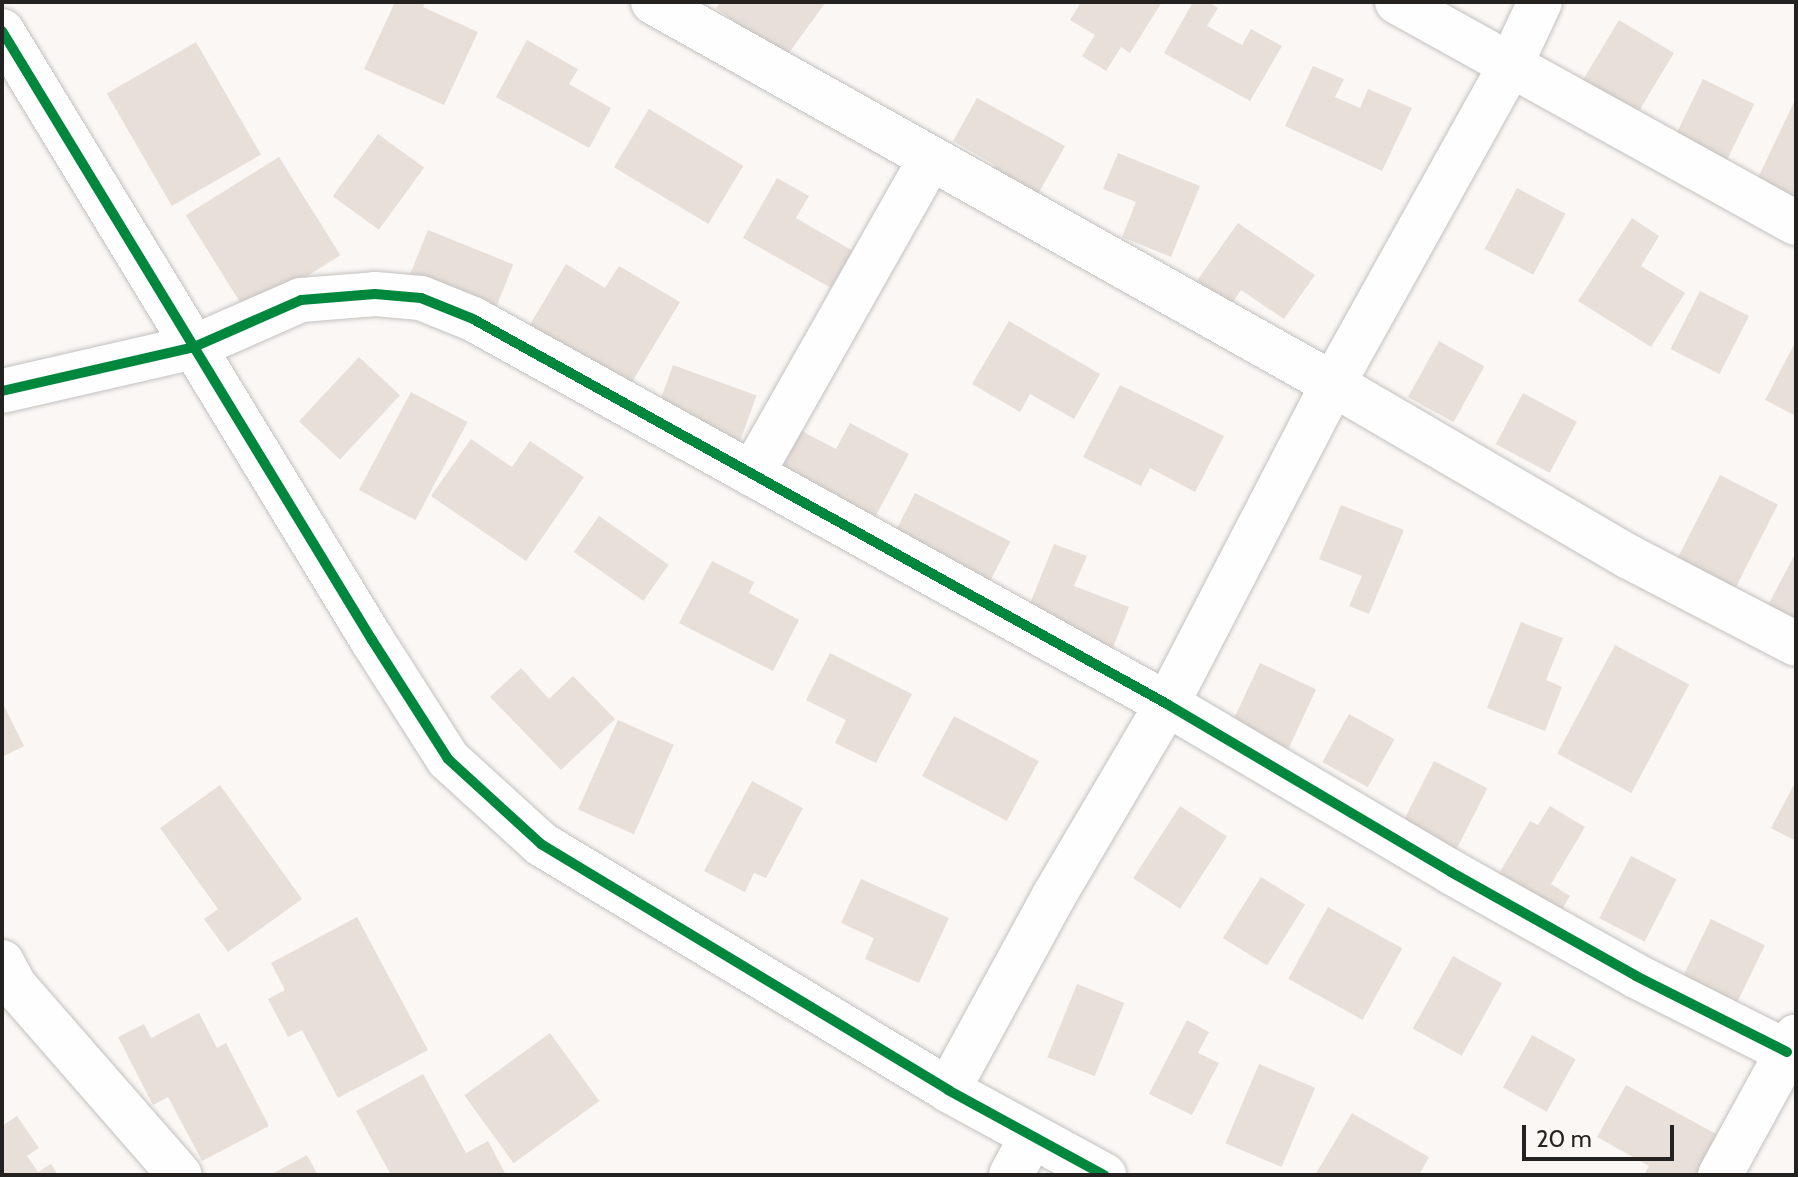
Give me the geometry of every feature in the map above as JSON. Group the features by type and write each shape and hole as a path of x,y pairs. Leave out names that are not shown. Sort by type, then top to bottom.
{"street":[{"path":"653,2 1333,384 1629,557 1796,644"},
{"path":"1397,2 1796,223"},
{"path":"948,1090 1055,894 1167,704 1333,384 1511,64 1540,2"},
{"path":"2,31 448,759 541,844 948,1090 1104,1175"},
{"path":"752,474 930,159"},
{"path":"2,391 194,347 301,300 375,294 421,298 473,319 1167,704 1596,954 1791,1044 1720,1175"},
{"path":"6,980 180,1175"},
{"path":"1011,1175 1032,1136"}],"building":[{"path":"395,2 425,2 423,7 478,32 444,105 364,69"},
{"path":"721,2 826,2 785,58 716,8"},
{"path":"1081,2 1162,2 1130,53 1121,47 1106,71 1082,56 1095,35 1070,20"},
{"path":"1193,2 1208,2 1218,8 1207,26 1242,45 1251,29 1282,46 1250,101 1164,53"},
{"path":"1619,20 1674,53 1635,118 1580,85"},
{"path":"527,40 578,69 569,84 611,108 589,148 496,97"},
{"path":"196,42 261,155 172,206 107,94"},
{"path":"1313,66 1344,79 1335,97 1360,108 1368,89 1412,108 1382,171 1285,126"},
{"path":"1703,79 1754,104 1721,171 1670,146"},
{"path":"977,98 1065,146 1038,194 986,182 995,165 953,141"},
{"path":"1796,98 1796,204 1755,184"},
{"path":"649,109 743,166 708,224 614,167"},
{"path":"378,134 424,168 379,230 333,196"},
{"path":"1118,153 1200,186 1171,257 1122,237 1136,202 1103,189"},
{"path":"279,157 340,255 247,314 186,215"},
{"path":"777,178 809,196 796,218 853,251 831,288 743,238"},
{"path":"1517,188 1566,214 1533,275 1485,249"},
{"path":"1632,218 1659,236 1641,266 1685,293 1651,347 1578,301"},
{"path":"1238,223 1315,275 1284,319 1241,290 1226,312 1191,289"},
{"path":"428,230 513,264 490,321 405,287"},
{"path":"566,264 605,288 619,266 680,302 626,392 525,333"},
{"path":"1700,291 1749,316 1719,374 1670,349"},
{"path":"1009,321 1100,374 1074,419 1030,394 1020,412 972,384"},
{"path":"1439,341 1484,366 1453,422 1408,397"},
{"path":"1796,341 1796,416 1765,400"},
{"path":"359,357 400,395 340,460 299,421"},
{"path":"673,365 757,395 739,443 656,413"},
{"path":"1120,385 1224,436 1195,492 1150,468 1141,486 1083,457"},
{"path":"411,392 468,422 415,520 359,490"},
{"path":"1523,393 1577,422 1550,473 1496,444"},
{"path":"850,423 909,454 868,530 769,478 796,428 836,449"},
{"path":"471,439 512,467 530,441 584,477 526,561 431,496"},
{"path":"1720,475 1778,505 1730,598 1672,569"},
{"path":"915,493 1010,542 986,589 891,540"},
{"path":"1341,505 1404,530 1369,614 1349,606 1362,576 1319,559"},
{"path":"599,516 669,565 643,601 574,552"},
{"path":"1054,544 1087,556 1074,586 1129,607 1110,655 1023,621"},
{"path":"1796,552 1796,627 1765,611"},
{"path":"712,561 754,582 749,593 799,620 773,671 679,623"},
{"path":"1521,622 1563,638 1546,680 1562,687 1545,731 1487,708"},
{"path":"1615,645 1689,684 1631,793 1557,754"},
{"path":"830,653 912,694 876,763 835,743 846,720 806,700"},
{"path":"1260,663 1316,689 1288,749 1232,723"},
{"path":"521,668 549,699 573,676 615,719 561,770 490,697"},
{"path":"2,702 24,746 2,757"},
{"path":"1349,714 1394,739 1368,787 1322,762"},
{"path":"954,716 1039,761 1007,821 922,776"},
{"path":"618,720 674,745 634,834 578,810"},
{"path":"1434,761 1487,788 1450,861 1397,834"},
{"path":"752,781 803,808 766,878 754,873 745,892 704,871"},
{"path":"1796,781 1796,841 1771,828"},
{"path":"220,785 302,899 228,952 204,919 218,909 160,828"},
{"path":"1180,806 1227,836 1180,909 1133,878"},
{"path":"1550,806 1585,827 1551,884 1570,896 1552,926 1490,889 1530,821 1538,825"},
{"path":"1631,856 1676,879 1645,942 1599,918"},
{"path":"1261,877 1305,905 1267,966 1223,938"},
{"path":"861,879 949,918 919,983 865,959 874,938 841,923"},
{"path":"1328,907 1402,948 1363,1020 1288,979"},
{"path":"357,917 428,1050 338,1098 302,1030 288,1037 268,999 285,990 271,963"},
{"path":"1711,919 1765,945 1737,1002 1683,976"},
{"path":"1453,956 1502,983 1462,1056 1413,1029"},
{"path":"1077,984 1124,1003 1095,1076 1047,1057"},
{"path":"199,1013 217,1048 226,1043 269,1126 202,1161 168,1097 153,1105 118,1037 144,1024 151,1038"},
{"path":"1187,1020 1209,1032 1198,1053 1219,1063 1192,1115 1149,1094"},
{"path":"550,1033 599,1101 514,1163 464,1095"},
{"path":"1532,1035 1576,1059 1547,1112 1503,1087"},
{"path":"1259,1064 1315,1088 1282,1167 1225,1143"},
{"path":"423,1074 466,1153 488,1141 506,1175 391,1175 356,1111"},
{"path":"1626,1085 1718,1135 1697,1175 1644,1175 1649,1166 1597,1137"},
{"path":"1352,1113 1429,1157 1419,1175 1315,1175"},
{"path":"17,1116 39,1148 27,1156 38,1172 51,1164 58,1175 2,1175 2,1126"},
{"path":"307,1155 318,1175 270,1175"}],"cycle path":[{"path":"2,31 372,640 448,759 541,844 948,1090 1104,1175"},
{"path":"2,391 194,347 301,300 375,294 421,298 473,319 1167,704 1451,872 1636,976 1787,1052"}]}
